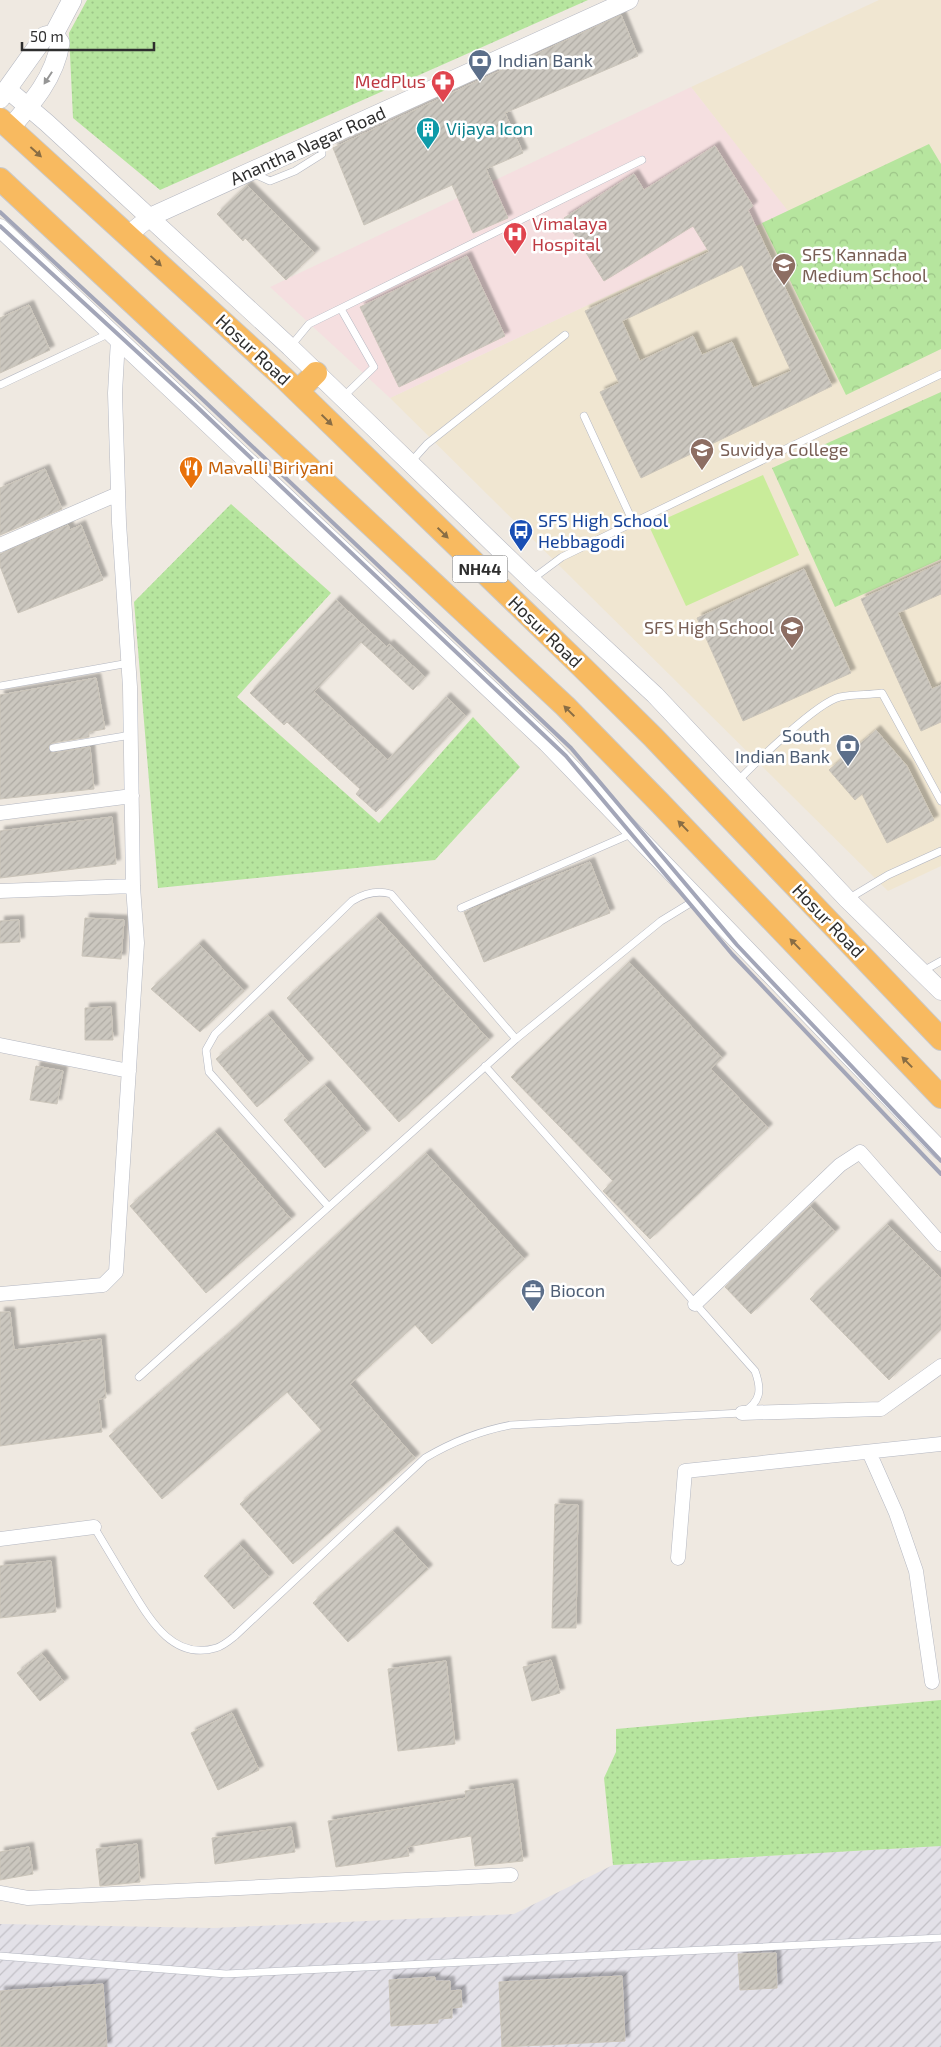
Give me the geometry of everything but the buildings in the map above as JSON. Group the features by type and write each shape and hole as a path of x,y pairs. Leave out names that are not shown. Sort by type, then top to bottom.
{"highway":[{"name":"Hosur Road","path":"5,124 298,392 653,737 941,1039"},
{"name":"NH44","path":"0,179 565,706 941,1097"},
{"path":"298,392 316,373"}],"main road":[{"path":"4,94 45,36 54,34 72,0"},
{"path":"5,124 29,107 56,66 60,43 54,34"}],"street":[{"name":"Anantha Nagar Road","path":"128,235 150,217 629,0"},
{"path":"4,94 29,107 150,217 290,347 531,580 655,695 847,899 941,991"},
{"path":"0,228 547,743 941,1151"},
{"path":"0,1294 103,1285 116,1272 137,943 133,886 129,663 118,494 114,336"},
{"path":"0,545 118,494"},
{"path":"0,813 132,796"},
{"path":"0,891 133,886"},
{"path":"0,1045 129,1071"},
{"path":"696,1304 840,1165 860,1152 941,1244"},
{"path":"742,1413 881,1408 941,1366"},
{"path":"678,1558 685,1471 941,1444"},
{"path":"869,1452 896,1513 916,1571 932,1682"},
{"path":"0,1539 94,1527"},
{"path":"0,1893 28,1898 511,1875"}],"lane":[{"path":"290,347 309,324 642,160"},
{"path":"341,309 374,366 342,399"},
{"path":"410,463 427,444 565,335"},
{"path":"0,385 114,336"},
{"path":"531,580 562,557 941,374"},
{"path":"584,416 633,522"},
{"path":"0,686 129,663"},
{"path":"736,783 759,758 820,709 838,697 882,693 941,801"},
{"path":"53,748 131,735"},
{"path":"461,908 633,833"},
{"path":"847,899 888,875 941,851"},
{"path":"328,1206 209,1072 206,1050 215,1034 352,901 361,895 371,893 383,892 391,894 516,1039"},
{"path":"139,1376 516,1039 661,922 697,899"},
{"path":"921,973 941,961"},
{"path":"94,1527 150,1620 166,1638 181,1647 198,1651 218,1648 235,1636 425,1458 449,1444 491,1429 511,1425 742,1413 756,1403 760,1387 755,1371 485,1066"},
{"path":"0,1956 226,1974 941,1938"}],"shaded area":[{"name":"Suvidya College","path":"879,0 941,0 941,866 888,891 390,398 787,211 691,87"},
{"name":"Vimalaya Hospital","path":"691,87 788,211 390,398 270,287"},
{"path":"941,1846 941,2047 0,2047 0,1924 214,1928 514,1914 613,1865"}],"green space":[{"path":"87,0 588,0 160,190 73,118 69,33"},
{"path":"929,144 941,164 941,349 846,395 762,223"},
{"path":"941,392 941,559 835,607 772,468"},
{"path":"763,475 799,555 686,606 649,526"},
{"path":"231,504 331,593 237,697 379,823 473,717 520,767 435,860 158,888 134,602"},
{"path":"941,1700 941,1846 613,1865 604,1778 616,1752 616,1729"}],"railway":[{"path":"0,212 200,397 571,748 737,945 941,1161"},
{"path":"0,226 195,405 566,756 732,954 941,1174"}],"place":[{"name":"Indian Bank","path":"480,82"},
{"name":"MedPlus","path":"443,103"},
{"name":"Vijaya Icon","path":"428,150"},
{"name":"Vimalaya Hospital","path":"515,255"},
{"name":"SFS Kannada Medium School","path":"784,286"},
{"name":"Suvidya College","path":"702,471"},
{"name":"Mavalli Biriyani","path":"191,489"},
{"name":"SFS High School Hebbagodi","path":"521,552"},
{"name":"SFS High School","path":"792,649"},
{"name":"South Indian Bank","path":"848,767"},
{"name":"Biocon","path":"533,1312"}]}
